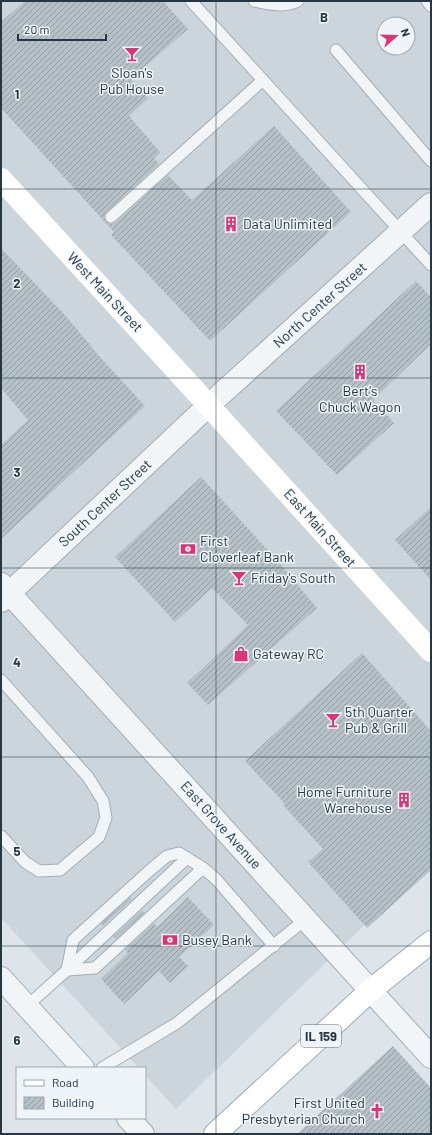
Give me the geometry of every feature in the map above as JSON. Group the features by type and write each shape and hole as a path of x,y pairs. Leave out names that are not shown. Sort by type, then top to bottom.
{"main road":[{"name":"West Main Street","path":"1,178 208,405"},
{"name":"East Main Street","path":"208,405 431,651"},
{"name":"IL 159","path":"215,1134 371,990 431,942"}],"street":[{"name":"North Center Street","path":"208,405 431,204"},
{"name":"South Center Street","path":"4,593 208,405"},
{"name":"East Grove Avenue","path":"4,593 306,919 431,1057"},
{"path":"1,978 82,1067"},
{"path":"129,1119 143,1134"}],"lane":[{"path":"191,1 431,265"},
{"path":"254,1 273,5 298,1"},
{"path":"427,1 431,6"},
{"path":"336,50 431,161"},
{"path":"111,217 263,80"},
{"path":"1,680 88,778 103,800 106,818 99,837 60,870 39,872 25,862 1,836"},
{"path":"67,970 73,940 167,856 179,853 203,868 216,879 274,946"},
{"path":"27,1006 187,858"},
{"path":"67,970 95,968 203,868"},
{"path":"104,1067 177,1023 306,919"}],"shaded area":[{"path":"1,1 431,1 431,860 176,1109 146,1076 146,1067 138,1067 1,918"}],"building":[{"path":"25,1 163,1 188,29 131,79 148,98 129,116 160,152 154,158 159,164 106,212 104,218 108,223 112,224 116,222 168,175 192,200 274,126 351,212 210,341 111,235 114,232 1,108 1,22"},
{"path":"1,248 65,315 99,356 145,406 1,539 1,445 28,420 1,388"},
{"name":"Bert's Chuck Wagon","path":"416,281 431,297 431,344 373,400 394,423 337,475 276,411"},
{"path":"201,477 276,559 317,608 208,705 187,683 248,625 212,588 175,622 115,557"},
{"path":"431,507 431,580 395,540"},
{"path":"362,653 431,731 431,870 367,928 308,862 323,849 283,805 285,804 245,761"},
{"path":"130,897 132,899 103,926 101,924"},
{"name":"Busey Bank","path":"188,897 214,925 179,957 188,966 170,983 159,971 124,1004 101,979 128,953 125,950 154,923 157,927"},
{"path":"142,910 144,913 116,939 113,937"},
{"name":"First United Presbyterian Church","path":"393,1046 431,1088 431,1134 297,1134"}],"place":[{"name":"Sloan's Pub House","path":"132,54"},
{"name":"Data Unlimited","path":"231,224"},
{"name":"Bert's Chuck Wagon","path":"360,372"},
{"name":"First Cloverleaf Bank","path":"188,549"},
{"name":"Friday's South","path":"239,578"},
{"name":"Gateway RC","path":"241,654"},
{"name":"5th Quarter Pub & Grill","path":"333,720"},
{"name":"Home Furniture Warehouse","path":"404,800"},
{"name":"Busey Bank","path":"170,940"},
{"name":"First United Presbyterian Church","path":"377,1111"}]}
